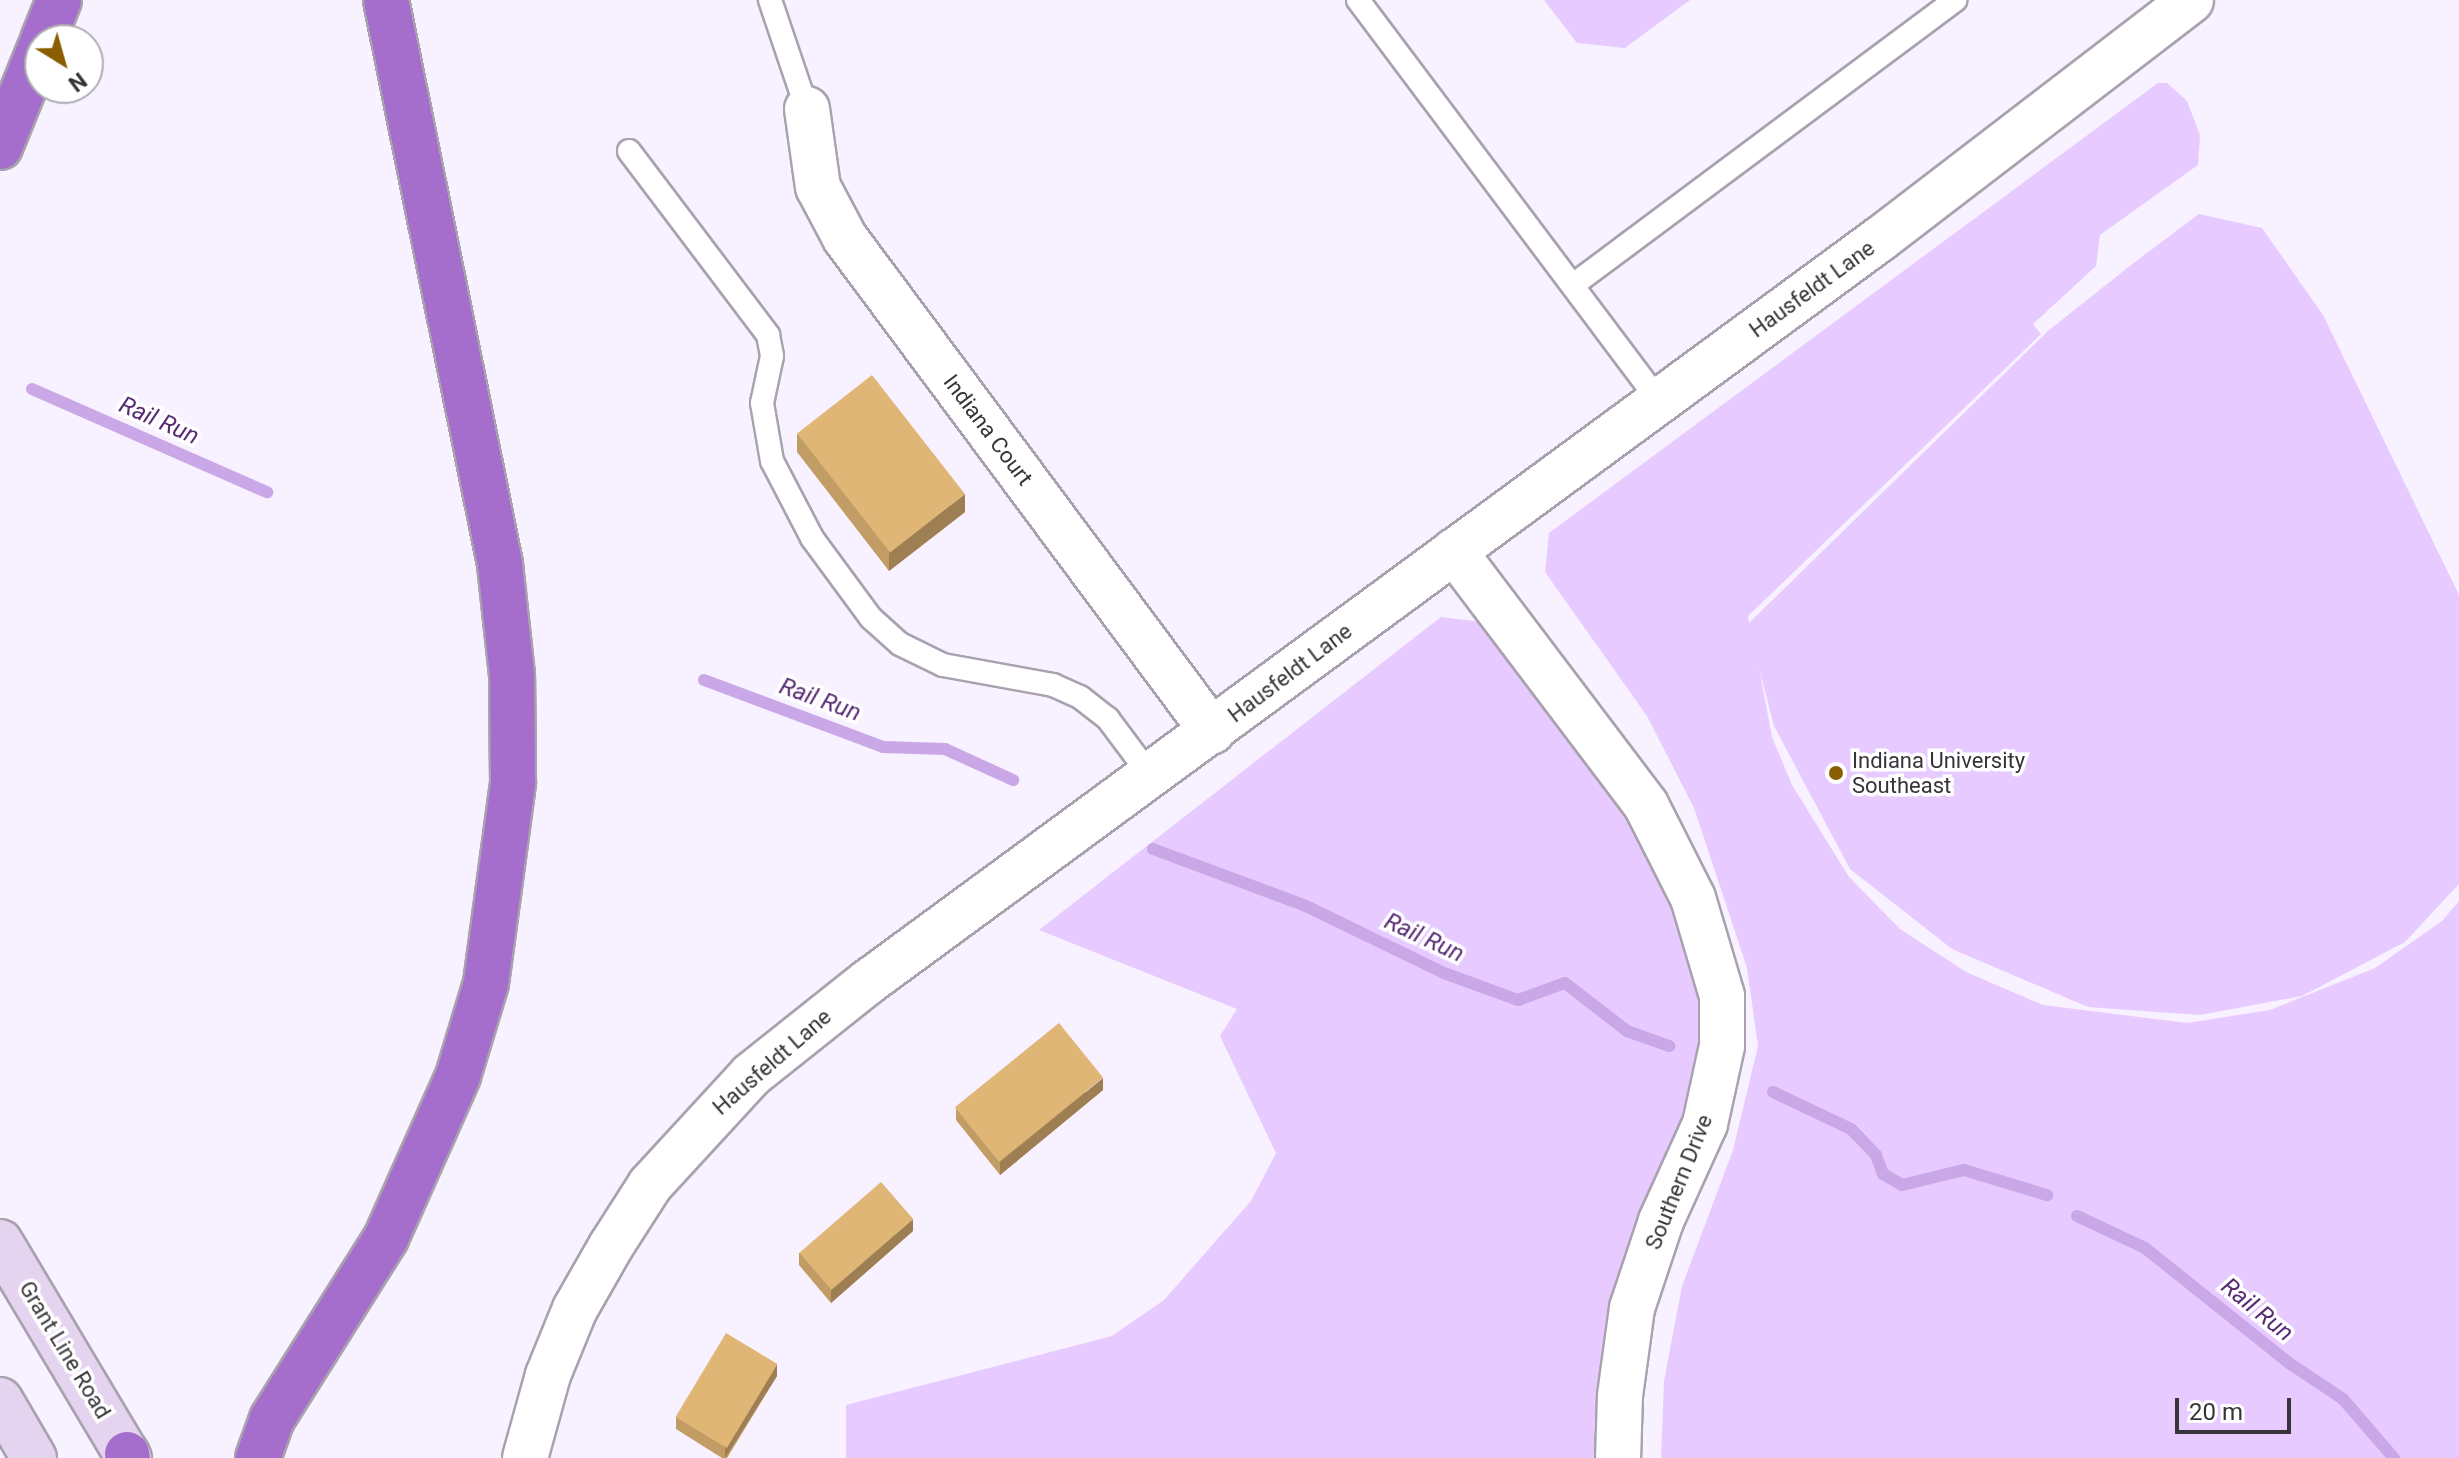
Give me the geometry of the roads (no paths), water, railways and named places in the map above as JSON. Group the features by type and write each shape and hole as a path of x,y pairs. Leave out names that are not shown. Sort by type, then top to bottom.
{"highway":[{"path":"49,24 59,0"},
{"path":"255,1454 272,1419 386,1238 458,1076 486,983 513,782 512,675 500,564 386,0"},
{"path":"0,147 24,88"}],"main road":[{"name":"Grant Line Road","path":"0,1242 128,1457"},
{"path":"0,1400 34,1458"}],"street":[{"name":"Hausfeldt Lane","path":"525,1458 548,1375 575,1309 650,1185 698,1128 751,1075 868,982 1880,239 2177,4"},
{"name":"Indiana Court","path":"807,109 818,187 845,238 1212,731"},
{"name":"Southern Drive","path":"1454,551 1646,805 1693,898 1722,996 1722,1046 1705,1124 1661,1221 1632,1308 1620,1396 1618,1458"}],"lane":[{"path":"770,0 807,109"},
{"path":"1358,0 1659,401"},
{"path":"1573,285 1955,0"},
{"path":"629,151 768,335 772,356 762,403 772,461 812,538 871,618 900,644 943,665 1053,685 1080,697 1108,719 1150,775"}],"waterway":[{"name":"Rail Run","path":"32,389 267,492"},
{"name":"Rail Run","path":"704,680 883,747 945,749 1013,780"},
{"name":"Rail Run","path":"1153,849 1306,906 1444,973 1518,1000 1565,983 1627,1031 1669,1046"},
{"name":"Rail Run","path":"1773,1092 1851,1129 1876,1155 1883,1174 1902,1185 1964,1170 2047,1195"},
{"name":"Rail Run","path":"2077,1216 2145,1248 2289,1363 2343,1399 2394,1458"}],"place":[{"name":"Indiana University Southeast","path":"1836,773"}]}
